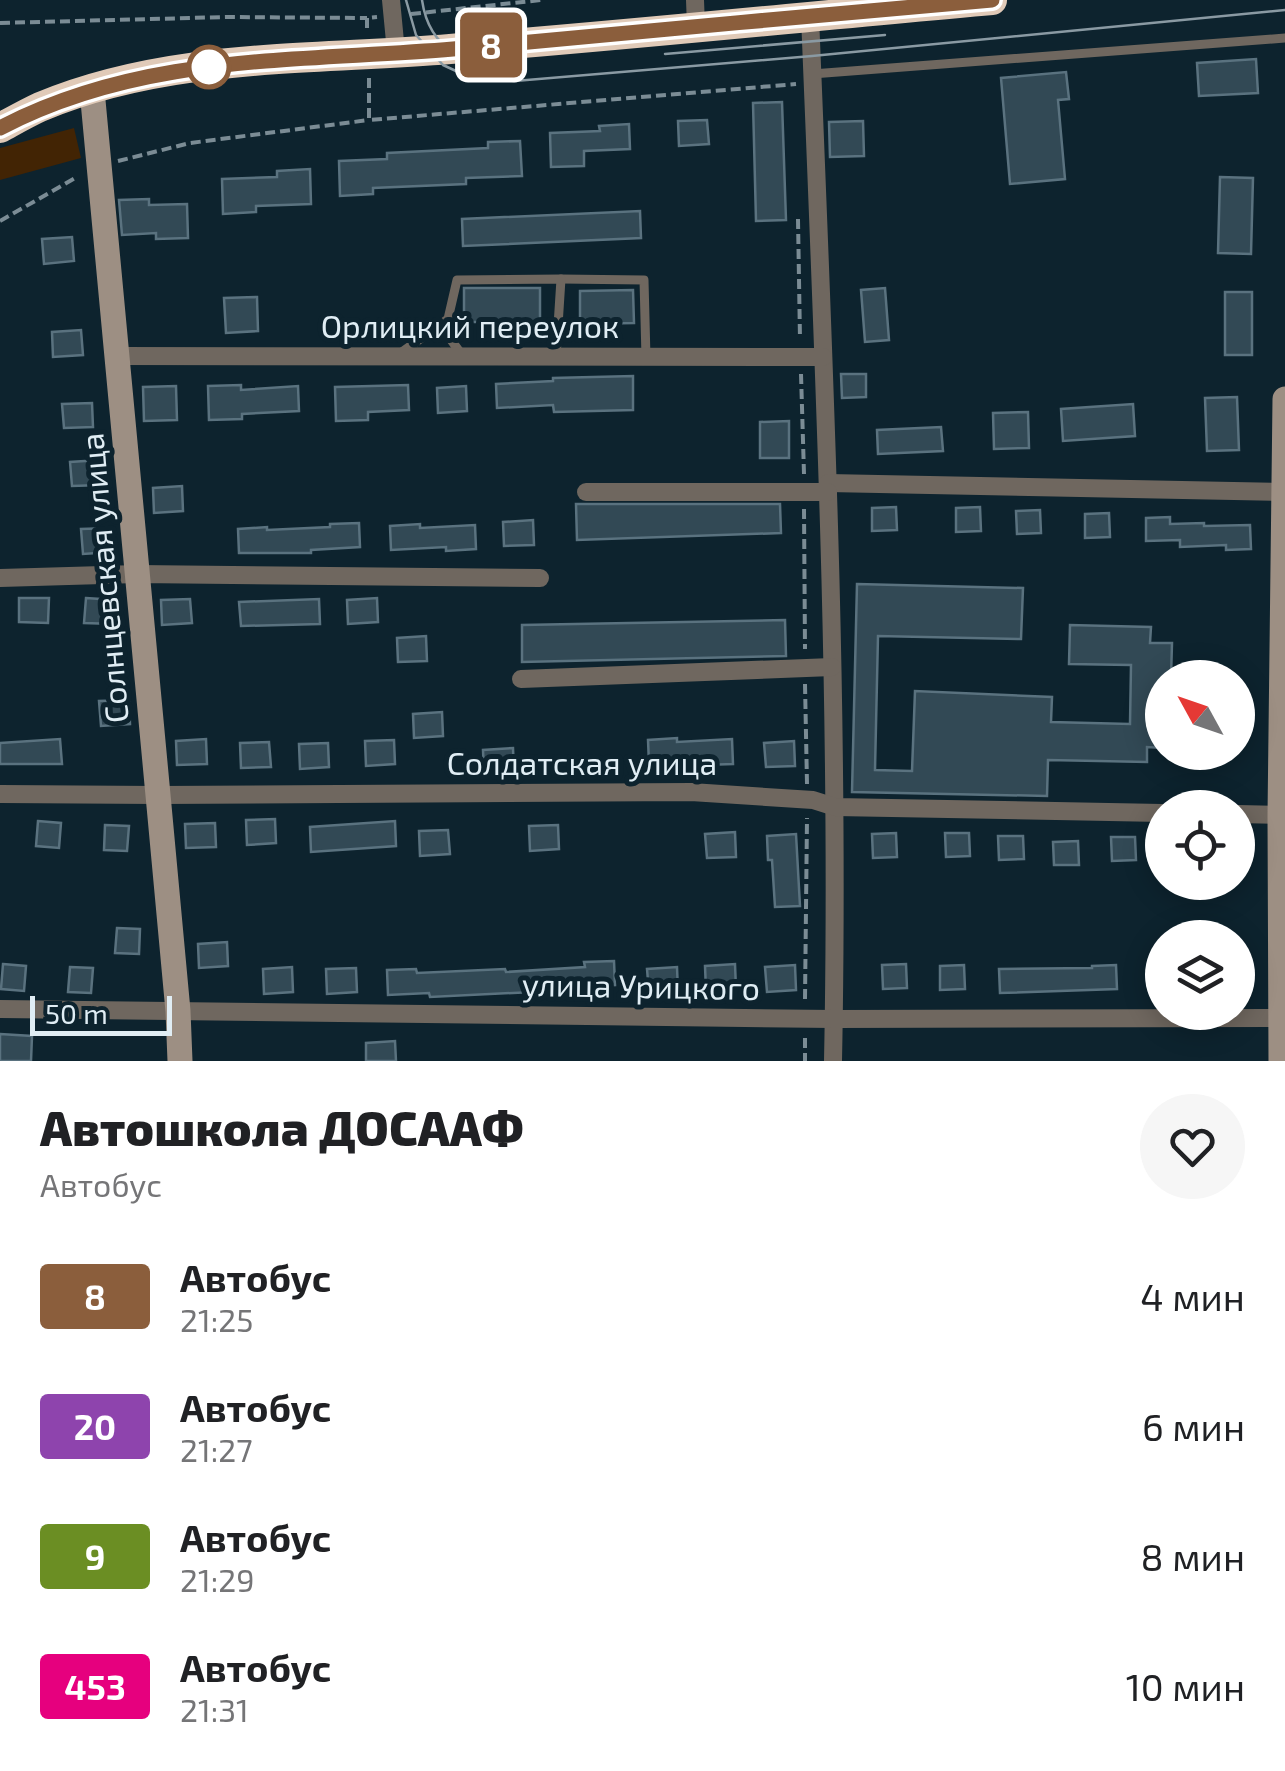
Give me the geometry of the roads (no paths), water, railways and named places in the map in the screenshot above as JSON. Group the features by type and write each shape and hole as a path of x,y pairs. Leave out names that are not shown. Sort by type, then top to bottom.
{"highway":[{"path":"0,128 40,107 92,90 145,76 200,68 304,56 382,53 696,13 810,16 992,0"}],"street":[{"path":"382,53 392,8"},
{"path":"810,16 832,668 833,1061"},
{"name":"Солнцевская улица","path":"92,90 180,1061"},
{"name":"Орлицкий переулок","path":"117,356 823,357"},
{"path":"1281,1061 1285,399"},
{"path":"586,492 804,492 828,487 1284,492"},
{"path":"0,578 138,574 540,578"},
{"path":"521,679 832,668"},
{"name":"Солдатская улица","path":"0,794 691,792 807,800 835,806 1145,813"},
{"path":"1255,814 1282,815"},
{"name":"улица Урицкого","path":"0,1009 805,1019 1282,1018"}],"lane":[{"path":"812,78 1285,38"},
{"path":"556,358 561,279"},
{"path":"463,358 449,337 448,319 457,280 561,279 644,280 646,358"},
{"path":"396,357 448,319"}],"tram line":[{"path":"406,0 416,35 443,65 469,77 515,81 1285,10"},
{"path":"422,0 433,33 454,52 483,63 516,68"},
{"path":"665,54 885,35"}]}
